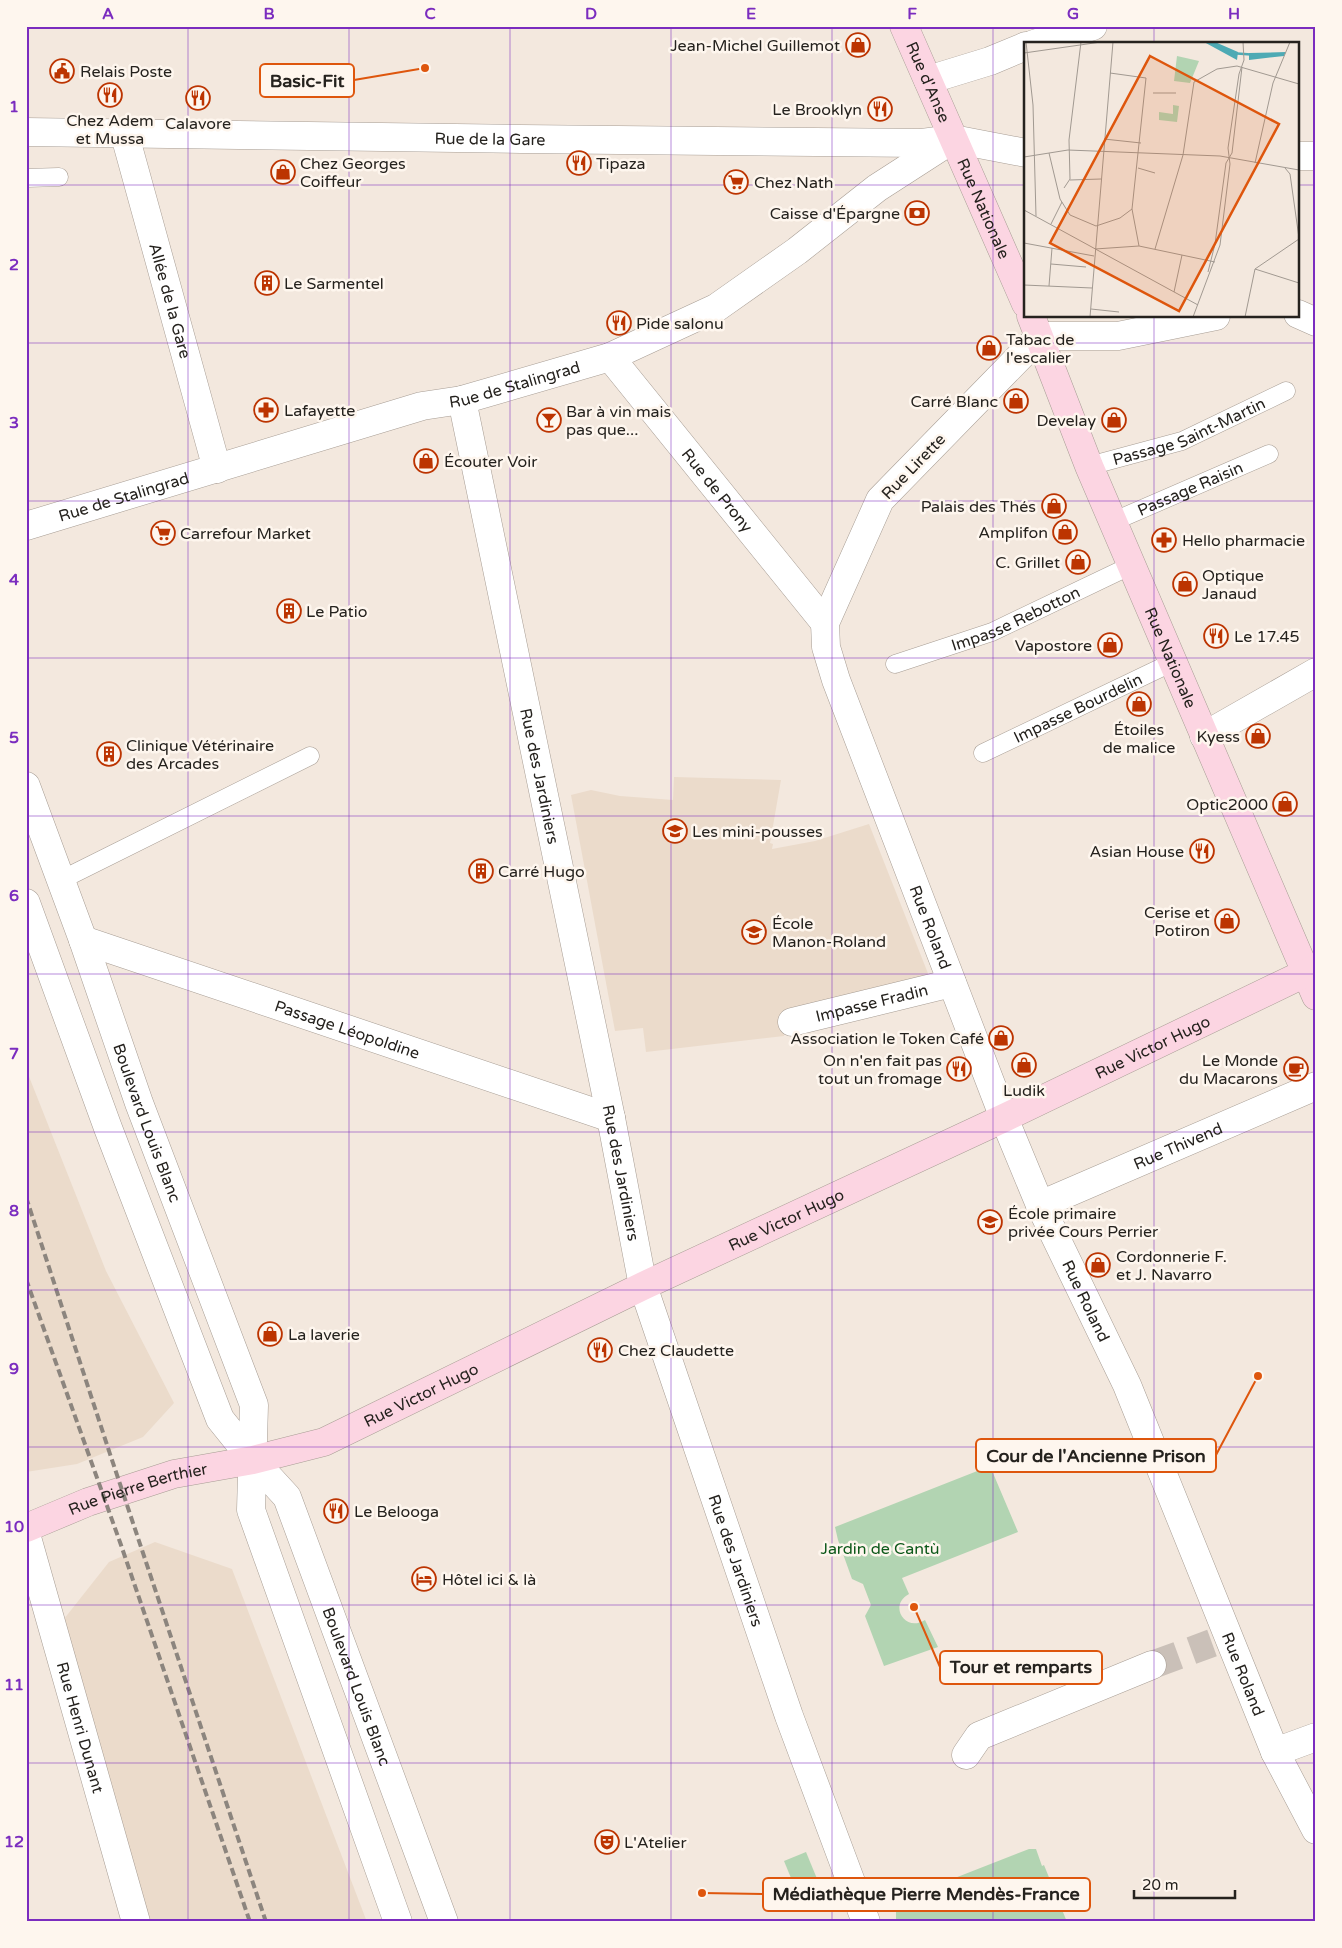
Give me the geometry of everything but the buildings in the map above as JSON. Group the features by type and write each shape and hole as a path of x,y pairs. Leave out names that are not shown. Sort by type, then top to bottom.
{"street":[{"name":"Rue d'Anse","path":"904,26 953,139"},
{"path":"1041,42 1093,26"},
{"path":"928,80 990,61 1024,47"},
{"name":"Rue de la Gare","path":"26,132 922,143 953,139 1024,153"},
{"name":"Allée de la Gare","path":"124,132 217,469"},
{"name":"Rue Nationale","path":"953,139 1024,299"},
{"name":"Rue de Stalingrad","path":"26,526 422,406 462,400 610,357 716,308 798,251 876,188 953,139"},
{"path":"1300,156 1316,156"},
{"path":"1300,315 1316,322"},
{"path":"1036,326 1118,336 1206,318"},
{"name":"Rue Nationale","path":"1036,326 1112,522 1204,736 1313,979"},
{"name":"Rue Lirette","path":"825,623 880,500 1036,326"},
{"name":"Rue de Prony","path":"610,357 825,623"},
{"name":"Rue des Jardiniers","path":"462,400 611,1118 643,1286 789,1716 866,1922"},
{"name":"Rue Roland","path":"825,623 826,647 836,680 1004,1118 1040,1204 1127,1385 1220,1640 1316,1830"},
{"path":"1204,736 1316,672"},
{"name":"Boulevard Louis Blanc","path":"26,786 61,880 138,1103 254,1405 251,1510 398,1922"},
{"name":"Boulevard Louis Blanc","path":"26,903 108,1128 220,1419 253,1460 287,1497 444,1922"},
{"name":"Passage Léopoldine","path":"82,940 611,1118"},
{"name":"Rue Victor Hugo","path":"253,1460 333,1438 643,1286 1004,1118 1313,979"},
{"name":"Impasse Fradin","path":"792,1022 952,983"},
{"name":"Rue Thivend","path":"1040,1204 1316,1086"},
{"name":"Rue Pierre Berthier","path":"26,1528 88,1502 174,1474 253,1460"},
{"name":"Rue Henri Dunant","path":"26,1534 136,1922"},
{"path":"966,1755 980,1736 1152,1665"},
{"path":"1275,1752 1316,1737"}],"lane":[{"path":"26,178 59,177"},
{"name":"Passage Saint-Martin","path":"1089,466 1182,441 1286,391"},
{"name":"Passage Raisin","path":"1112,522 1268,454"},
{"name":"Impasse Rebotton","path":"895,664 992,632 1132,565"},
{"name":"Impasse Bourdelin","path":"983,754 1173,662"},
{"path":"61,880 310,756"}],"shaded area":[{"name":"École Manon-Roland","path":"674,777 781,780 770,843 773,844 772,849 815,841 869,824 929,976 785,1012 784,1036 646,1052 643,1028 615,1031 571,795 591,790 620,796 673,800"},
{"path":"26,1069 106,1271 174,1403 143,1437 77,1464 26,1472"},
{"path":"155,1542 232,1569 367,1922 144,1922 64,1619 109,1562"}],"green space":[{"name":"Jardin de Cantù","path":"990,1466 1018,1532 902,1578 909,1594 900,1605 902,1616 911,1623 925,1620 938,1647 884,1666 865,1616 871,1605 863,1584 852,1579 835,1527"},
{"path":"1029,1849 1036,1849 1067,1922 896,1922 896,1901"},
{"path":"806,1852 827,1903 805,1912 784,1861"}],"tunnel":[{"path":"1152,1665 1212,1643"}],"railway":[{"path":"26,1197 266,1922"},
{"path":"26,1279 121,1545 250,1922"}],"place":[{"name":"Jean-Michel Guillemot","path":"858,45"},
{"name":"Basic-Fit","path":"425,68"},
{"name":"Relais Poste","path":"62,71"},
{"name":"Chez Adem et Mussa","path":"110,95"},
{"name":"Calavore","path":"198,98"},
{"name":"Le Brooklyn","path":"880,109"},
{"name":"Tipaza","path":"579,163"},
{"name":"Chez Georges Coiffeur","path":"283,172"},
{"name":"Chez Nath","path":"736,182"},
{"name":"Caisse d'Épargne","path":"917,213"},
{"name":"Le Sarmentel","path":"267,283"},
{"name":"Pide salonu","path":"619,323"},
{"name":"Tabac de l'escalier","path":"989,348"},
{"name":"Carré Blanc","path":"1016,401"},
{"name":"Lafayette","path":"266,410"},
{"name":"Bar à vin mais pas que...","path":"549,420"},
{"name":"Develay","path":"1114,420"},
{"name":"Écouter Voir","path":"426,461"},
{"name":"Palais des Thés","path":"1054,506"},
{"name":"Amplifon","path":"1065,532"},
{"name":"Carrefour Market","path":"163,533"},
{"name":"Hello pharmacie","path":"1164,540"},
{"name":"C. Grillet","path":"1078,562"},
{"name":"Optique Janaud","path":"1185,584"},
{"name":"Le Patio","path":"289,611"},
{"name":"Le 17.45","path":"1216,636"},
{"name":"Vapostore","path":"1110,645"},
{"name":"Étoiles de malice","path":"1139,704"},
{"name":"Kyess","path":"1258,736"},
{"name":"Clinique Vétérinaire des Arcades","path":"109,754"},
{"name":"Optic2000","path":"1285,804"},
{"name":"Les mini-pousses","path":"675,831"},
{"name":"Asian House","path":"1202,851"},
{"name":"Carré Hugo","path":"481,871"},
{"name":"Cerise et Potiron","path":"1227,921"},
{"name":"École Manon-Roland","path":"754,932"},
{"name":"Association le Token Café","path":"1001,1038"},
{"name":"Ludik","path":"1024,1065"},
{"name":"On n'en fait pas tout un fromage","path":"959,1069"},
{"name":"Le Monde du Macarons","path":"1296,1069"},
{"name":"École primaire privée Cours Perrier","path":"990,1222"},
{"name":"Cordonnerie F. et J. Navarro","path":"1098,1265"},
{"name":"La laverie","path":"270,1334"},
{"name":"Chez Claudette","path":"600,1350"},
{"name":"Cour de l'Ancienne Prison","path":"1258,1376"},
{"name":"Le Belooga","path":"336,1511"},
{"name":"Hôtel ici & là","path":"424,1579"},
{"name":"Tour et remparts","path":"914,1607"},
{"name":"L'Atelier","path":"607,1842"},
{"name":"Médiathèque Pierre Mendès-France","path":"702,1893"}]}
